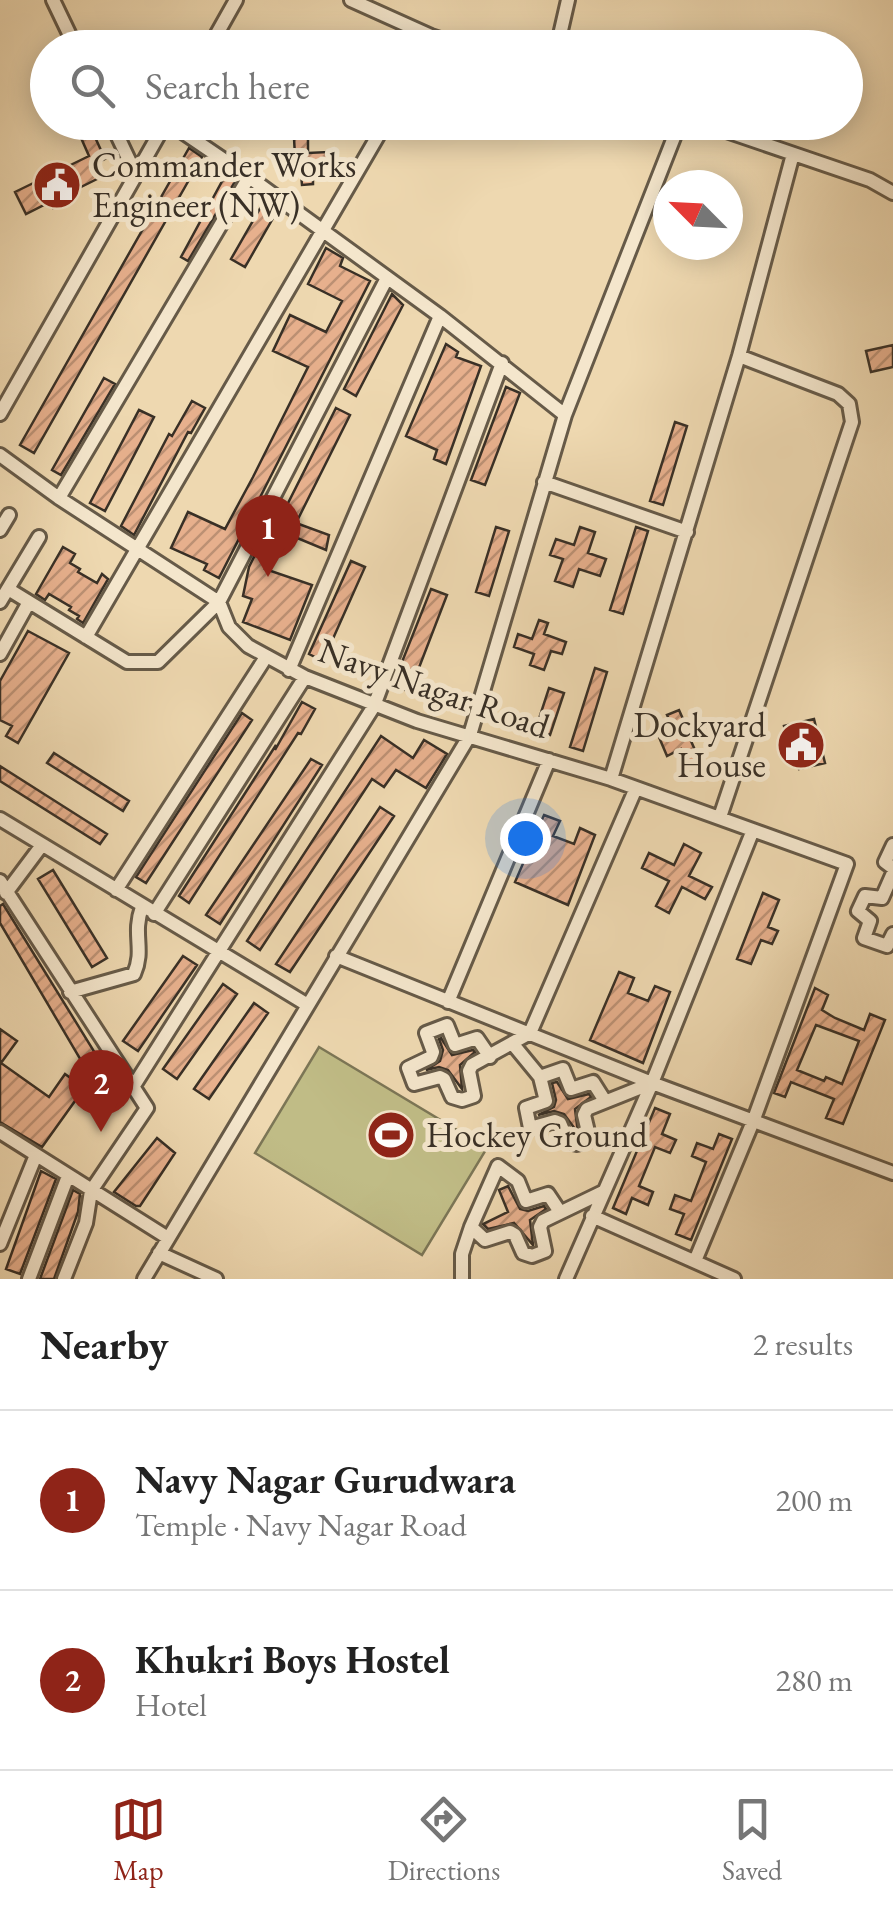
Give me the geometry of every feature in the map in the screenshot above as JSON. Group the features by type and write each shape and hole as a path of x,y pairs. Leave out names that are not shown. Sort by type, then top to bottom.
{"street":[{"path":"53,0 67,30"},
{"path":"219,30 236,0"},
{"path":"350,0 406,30"},
{"path":"561,30 568,0"},
{"path":"119,140 136,175"},
{"path":"0,414 156,140"},
{"path":"194,140 440,316 565,414"},
{"path":"86,637 376,140"},
{"path":"144,1279 470,735 565,414 673,140"},
{"path":"752,140 870,180 893,193"},
{"path":"611,780 739,356 793,154"},
{"path":"60,498 249,177"},
{"path":"39,537 4,595 30,602 127,662 158,662 219,602 387,278"},
{"path":"290,670 440,316"},
{"path":"720,817 852,422 850,404 838,394 739,356"},
{"path":"133,1088 374,706 502,363"},
{"name":"Navy Nagar Road","path":"0,455 219,602 228,627 248,646 290,670 374,706 636,788 847,864 754,1119"},
{"path":"544,482 687,532"},
{"path":"0,530 9,515"},
{"path":"0,654 30,602"},
{"path":"116,890 266,658"},
{"path":"70,992 134,974 141,959 135,933 148,910 305,677"},
{"path":"448,1002 549,760"},
{"path":"490,1056 477,1038 455,1045 448,1025 426,1033 431,1056 408,1068 414,1084 440,1076 452,1097 462,1100 474,1096 469,1071 472,1066 490,1056 512,1043 530,1033 636,788"},
{"path":"0,818 306,1004"},
{"path":"566,1279 652,1083 753,830"},
{"path":"42,845 3,887 147,1108 91,1190 86,1223 64,1279"},
{"path":"893,845 885,862 893,870 882,898 865,896 858,910 870,921 864,938 884,947 893,934"},
{"path":"336,956 652,1083 893,1173"},
{"path":"512,1043 540,1078 546,1101 526,1108 530,1128 556,1120 572,1144 590,1140 584,1115 588,1109 652,1083"},
{"path":"540,1078 563,1069 571,1089 593,1082 605,1101"},
{"path":"695,1261 754,1119"},
{"path":"0,1132 168,1238"},
{"path":"0,1244 36,1156"},
{"path":"460,1279 462,1254 471,1227 498,1166 518,1181 526,1201 548,1194 560,1212"},
{"path":"29,1279 68,1176"},
{"path":"471,1227 485,1240 510,1232 523,1253 532,1256 545,1251 542,1221 603,1192"},
{"path":"592,1216 734,1279"},
{"path":"160,1253 216,1279"}],"shaded area":[{"path":"319,1047 487,1148 422,1255 255,1153"}],"building":[{"name":"Commander Works Engineer (NW)","path":"82,140 96,140 105,159 92,165 99,178 63,196 66,202 53,208 50,202 26,214 15,192 89,156"},
{"path":"294,140 308,140 308,153 328,152 328,164 313,165 313,184 302,185 301,174 283,174 283,157 295,156"},
{"path":"189,148 202,157 34,453 20,445"},
{"path":"226,174 236,180 188,261 181,257"},
{"path":"262,205 276,213 245,267 231,259"},
{"path":"326,248 343,258 340,266 370,281 219,578 204,570 207,564 171,548 188,512 225,529 253,477 308,367 273,351 290,315 326,332 342,301 308,284"},
{"path":"392,294 403,305 356,396 344,389"},
{"path":"446,344 458,352 456,357 481,366 446,464 434,459 437,450 406,436"},
{"path":"893,345 893,367 871,372 866,351"},
{"path":"104,378 115,384 61,475 52,470"},
{"path":"506,387 520,393 485,485 471,480"},
{"path":"192,401 205,408 191,433 188,432 134,535 121,526 169,434 172,436"},
{"path":"336,408 350,415 296,523 329,535 326,550 278,530 265,569 312,585 290,640 243,622 252,599 243,596 249,567 275,515 281,517"},
{"path":"139,410 154,417 105,511 90,503"},
{"path":"675,422 687,426 663,505 650,501"},
{"path":"496,527 509,531 489,596 476,592"},
{"path":"580,527 595,532 588,553 606,559 600,576 579,569 573,587 555,581 563,559 550,555 556,539 574,545"},
{"path":"636,527 648,531 623,614 610,610"},
{"path":"63,547 75,554 70,563 80,569 78,572 97,583 102,574 108,579 83,623 69,610 71,607 49,594 45,600 36,594"},
{"path":"351,561 365,567 323,661 309,654"},
{"path":"431,589 447,595 410,691 392,687"},
{"path":"539,620 548,623 544,634 566,642 562,654 551,651 544,670 530,665 534,654 514,647 518,634 532,639"},
{"path":"28,631 69,653 18,743 6,736 12,726 0,720 0,681"},
{"path":"595,668 607,672 583,751 570,747"},
{"path":"549,688 564,693 550,735 535,731"},
{"path":"302,702 315,709 301,734 298,733 189,903 179,896"},
{"path":"679,710 687,728 704,720 710,732 691,741 699,759 688,764 681,749 667,756 659,737 674,730 667,715"},
{"path":"242,713 252,720 146,883 136,877"},
{"name":"Dockyard House","path":"814,719 825,763 799,769 794,750 783,752 780,740 787,738 784,726"},
{"path":"381,736 413,758 424,740 447,754 426,788 396,770 384,787 372,779 260,950 247,941"},
{"path":"54,753 129,801 123,811 47,763"},
{"path":"311,759 322,765 220,924 206,915"},
{"path":"0,766 107,834 100,844 0,781"},
{"path":"380,807 394,816 290,972 276,964"},
{"path":"544,815 560,821 553,836 574,844 580,828 595,835 568,905 515,882"},
{"path":"684,844 701,853 689,876 712,887 705,899 682,887 669,913 656,906 669,881 642,868 649,853 674,865"},
{"path":"53,870 107,958 92,967 38,879"},
{"path":"763,893 779,900 768,927 778,931 772,944 761,940 751,964 737,959"},
{"path":"3,904 116,1087 102,1096 0,923"},
{"path":"183,956 197,965 138,1051 123,1041"},
{"path":"619,972 634,978 628,993 648,1001 655,986 670,992 643,1063 590,1040"},
{"path":"223,984 237,994 177,1079 163,1069"},
{"path":"815,988 828,995 822,1010 835,1018 864,1030 870,1014 885,1020 843,1124 826,1118 834,1099 791,1082 785,1097 774,1093","holes":["816,1025 859,1041 842,1084 797,1070"]},
{"path":"254,1003 268,1013 209,1099 194,1089"},
{"path":"0,1029 17,1041 1,1063 49,1097 65,1074 76,1082 71,1088 80,1094 42,1147 0,1122"},
{"path":"441,1038 452,1055 475,1052 460,1065 462,1089 448,1070 426,1070 440,1061"},
{"path":"557,1082 568,1099 589,1094 591,1097 575,1109 578,1133 564,1114 554,1111 538,1115 554,1107 552,1083"},
{"path":"655,1108 670,1114 662,1134 676,1140 670,1153 655,1147 639,1186 653,1192 648,1205 632,1198 626,1214 613,1208"},
{"path":"719,1134 732,1139 691,1240 676,1234 684,1214 670,1209 675,1195 691,1201 706,1162 692,1156 697,1143 713,1149"},
{"path":"157,1138 175,1153 140,1206 136,1206 114,1192"},
{"path":"41,1171 56,1179 20,1274 6,1269"},
{"path":"508,1186 520,1209 546,1209 530,1220 533,1245 514,1223 488,1229 483,1224 508,1212 499,1190"},
{"path":"73,1190 80,1194 78,1212 54,1279 40,1279"}],"place":[{"name":"Commander Works Engineer (NW)","path":"57,185"},
{"name":"Navy Nagar Gurudwara","path":"268,577"},
{"name":"Dockyard House","path":"801,745"},
{"name":"Khukri Boys Hostel","path":"101,1132"},
{"name":"Hockey Ground","path":"391,1135"}]}
